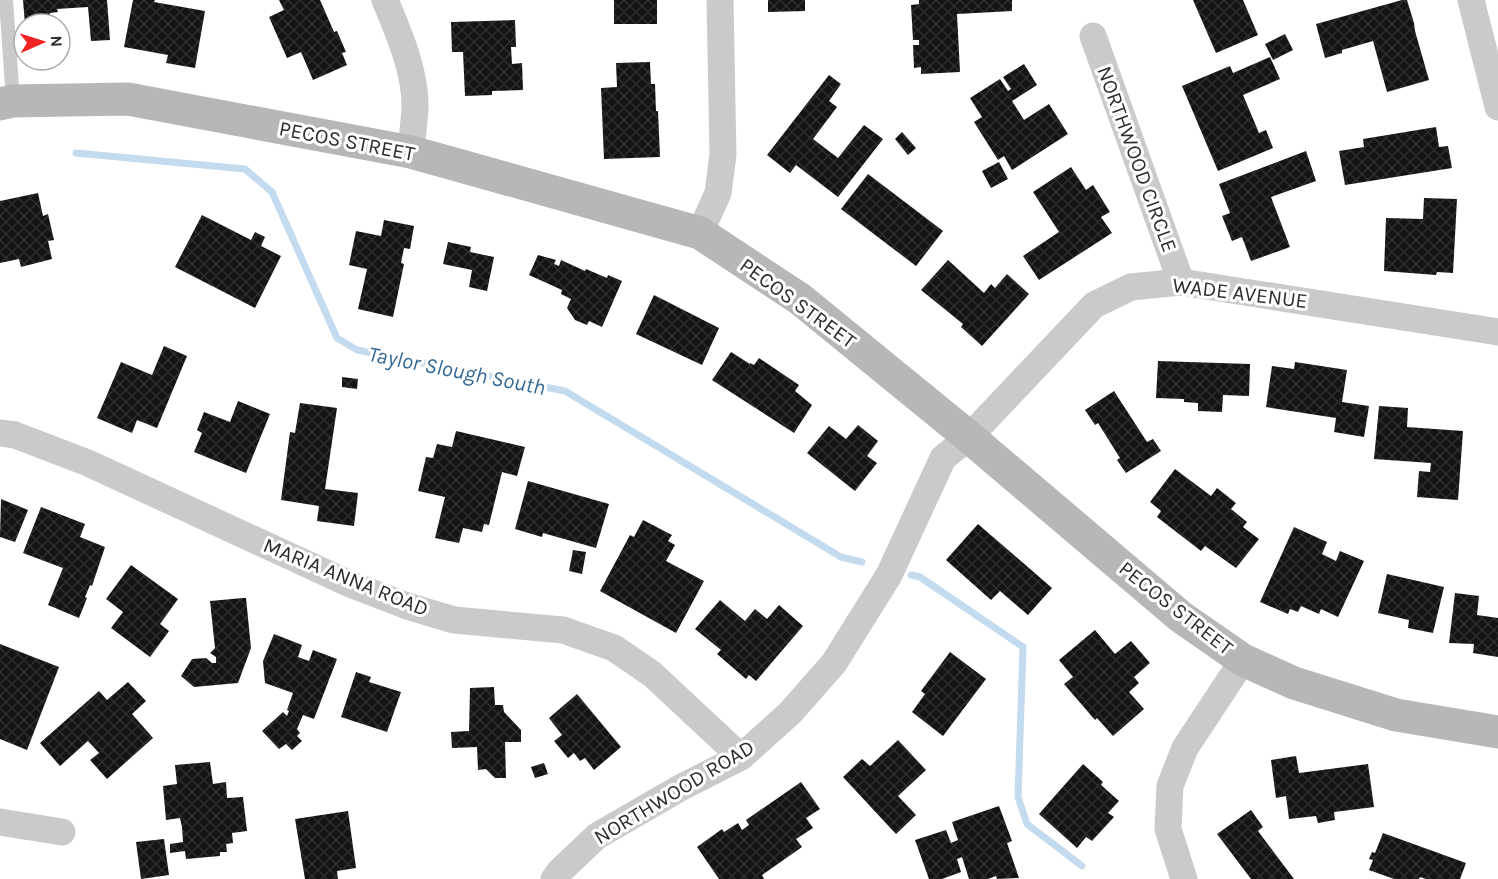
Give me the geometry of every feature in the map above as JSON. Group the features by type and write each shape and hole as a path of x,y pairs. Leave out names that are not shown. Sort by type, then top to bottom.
{"street":[{"path":"385,0 400,36 411,79 415,107 411,152"},
{"path":"700,233 718,193 723,155 720,0"},
{"path":"1471,0 1498,107"},
{"name":"NORTHWOOD CIRCLE","path":"1093,36 1181,282"},
{"name":"PECOS STREET","path":"6,103 128,99 411,152 700,233 800,300 969,437 1181,616 1243,660 1294,683 1396,715 1498,732"},
{"name":"WADE AVENUE","path":"969,437 1094,305 1131,287 1181,282 1498,332"},
{"name":"MARIA ANNA ROAD","path":"0,433 15,435 88,463 350,584 407,606 454,620 563,630 614,648 652,674 741,757"},
{"name":"NORTHWOOD ROAD","path":"554,879 597,836 680,788 741,757 790,713 834,663 889,576 943,458 969,437"},
{"path":"1184,879 1168,829 1170,786 1185,748 1243,660"},
{"path":"0,822 62,832"}],"lane":[{"path":"6,0 6,103"}],"building":[{"path":"23,0 107,0 110,40 91,41 88,7 57,9 58,12 24,12"},
{"path":"133,0 155,0 154,2 205,11 195,68 166,63 168,55 124,47"},
{"path":"279,0 320,0 346,52 342,53 347,65 313,80 301,52 287,58 269,17 284,10"},
{"path":"614,0 657,0 657,24 614,24"},
{"path":"768,0 805,0 805,11 768,12"},
{"path":"919,0 1012,0 1012,11 957,14 960,72 921,74 921,67 914,68 913,45 919,45 919,40 913,40 911,5 919,4"},
{"path":"1193,0 1243,0 1258,35 1216,53"},
{"path":"1407,0 1429,80 1387,92 1373,41 1342,50 1342,53 1325,58 1316,24"},
{"path":"515,20 516,47 511,47 512,64 522,63 523,90 492,91 492,95 465,96 463,52 452,52 451,22"},
{"path":"1285,34 1293,50 1273,60 1265,44"},
{"path":"1270,57 1280,79 1243,95 1259,133 1266,130 1273,148 1218,171 1182,86 1230,66 1233,73"},
{"path":"650,62 651,84 655,84 656,111 658,111 660,157 604,159 601,88 617,87 616,63"},
{"path":"1024,64 1037,85 1012,101 1024,120 1049,104 1068,134 1012,170 1004,156 998,160 974,122 982,117 970,98 1000,79 1008,91 1011,89 1003,77"},
{"path":"829,75 841,84 829,101 837,107 813,139 838,158 864,125 883,139 838,197 796,165 790,173 767,155"},
{"path":"1436,127 1439,147 1448,146 1452,168 1345,185 1339,151 1364,147 1363,139"},
{"path":"902,132 916,148 908,155 895,139"},
{"path":"1306,151 1316,181 1271,197 1290,247 1251,261 1242,237 1232,241 1222,216 1230,213 1219,184"},
{"path":"999,162 1008,179 991,188 982,171"},
{"path":"1071,167 1086,190 1093,185 1110,212 1101,217 1112,233 1039,280 1023,256 1059,232 1033,192"},
{"path":"868,174 943,231 916,266 841,209"},
{"path":"38,193 43,216 48,214 54,240 48,241 52,259 21,267 19,259 0,263 0,201"},
{"path":"1424,198 1457,199 1453,273 1437,272 1436,275 1384,271 1386,218 1423,219"},
{"path":"202,215 251,240 255,232 265,237 261,246 281,256 255,308 175,267"},
{"path":"384,220 414,226 410,249 404,248 401,263 404,264 393,317 358,309 367,269 349,265 356,231 381,236"},
{"path":"448,242 471,247 470,252 494,257 487,291 469,287 472,270 443,264"},
{"path":"538,255 556,260 554,264 559,266 561,260 585,271 586,269 607,278 608,275 622,281 602,327 589,321 587,325 575,320 567,308 571,299 561,294 562,290 529,275"},
{"path":"948,260 984,293 991,284 995,288 1007,274 1029,294 982,346 961,327 963,324 921,290"},
{"path":"654,295 719,328 702,365 636,334"},
{"path":"164,346 187,356 157,428 137,420 132,433 97,418 121,362 152,375"},
{"path":"731,352 754,365 759,358 799,385 795,391 812,405 794,433 712,380"},
{"path":"1158,361 1250,364 1249,396 1223,395 1222,412 1198,411 1198,403 1184,402 1184,399 1156,398"},
{"path":"1295,362 1347,370 1342,402 1369,406 1364,437 1334,432 1336,418 1266,407 1272,366 1294,369"},
{"path":"342,377 358,379 357,389 342,387"},
{"path":"1114,391 1147,442 1153,439 1161,451 1126,473 1117,460 1120,458 1098,423 1095,425 1085,410"},
{"path":"238,401 270,414 246,473 194,452 202,433 197,430 204,412 230,422"},
{"path":"300,403 337,408 325,489 358,493 354,526 317,521 319,506 281,500 290,432 295,433"},
{"path":"1379,406 1408,408 1407,427 1463,431 1458,500 1417,497 1419,471 1430,472 1431,463 1374,459"},
{"path":"858,425 878,441 867,456 877,463 855,491 807,453 829,426 846,439"},
{"path":"456,431 525,447 517,476 502,472 489,525 484,524 482,532 463,528 459,543 435,538 445,497 418,491 426,457 433,458 437,444 452,447"},
{"path":"1175,469 1211,496 1217,488 1236,503 1231,509 1247,522 1243,527 1259,539 1236,568 1205,546 1201,551 1157,517 1161,511 1150,502"},
{"path":"528,481 609,504 596,548 543,533 542,537 515,529"},
{"path":"1,499 28,510 15,542 0,537"},
{"path":"41,507 85,524 80,537 105,547 79,618 48,605 63,568 23,553"},
{"path":"643,520 672,535 668,541 675,545 666,561 704,581 676,633 600,591 630,535 634,537"},
{"path":"978,524 1052,588 1028,615 1000,591 991,600 946,560"},
{"path":"1294,527 1327,542 1322,554 1336,561 1340,551 1364,561 1338,617 1321,609 1319,614 1301,606 1298,612 1290,609 1288,614 1260,602"},
{"path":"573,550 586,552 582,574 569,571"},
{"path":"131,565 178,599 160,624 169,631 150,657 111,628 123,612 106,599"},
{"path":"1387,574 1444,587 1433,633 1408,628 1409,620 1378,613"},
{"path":"1455,593 1479,596 1477,615 1498,618 1498,657 1473,653 1474,644 1449,643"},
{"path":"246,598 251,648 238,683 194,687 181,676 192,659 206,658 216,663 216,657 210,653 215,648 210,601"},
{"path":"720,600 745,621 755,609 767,619 779,605 803,626 756,681 749,675 746,679 717,654 721,650 695,629"},
{"path":"1095,630 1115,654 1131,641 1150,663 1134,677 1139,683 1129,692 1144,709 1113,736 1097,718 1095,720 1064,684 1073,677 1059,660"},
{"path":"274,634 302,645 298,657 309,661 313,650 337,659 314,719 303,715 297,729 300,733 297,736 302,741 292,750 286,744 279,749 262,731 283,712 287,716 293,693 265,683 263,661"},
{"path":"0,644 59,667 27,750 0,739"},
{"path":"950,652 986,679 943,736 912,712 925,694 921,691"},
{"path":"356,672 371,677 369,682 401,692 387,732 341,717"},
{"path":"128,682 146,701 132,714 153,738 107,779 90,760 99,753 88,741 60,766 40,743 99,691 107,700"},
{"path":"494,687 495,705 503,705 504,712 521,730 521,742 505,742 506,778 495,778 486,769 478,770 477,747 452,748 451,732 469,731 470,688"},
{"path":"577,694 621,747 594,770 585,758 580,761 574,753 568,758 554,741 562,735 549,718"},
{"path":"898,740 926,770 898,796 916,815 896,834 843,777 862,759 870,766"},
{"path":"1296,756 1299,773 1368,764 1374,807 1334,812 1335,820 1318,823 1316,816 1289,819 1286,796 1276,798 1271,760"},
{"path":"210,762 213,784 226,782 227,798 243,797 247,831 232,833 233,843 226,844 227,852 220,852 220,856 186,859 185,851 170,853 170,844 183,842 182,827 180,818 166,820 163,786 177,784 175,765"},
{"path":"544,763 548,774 535,778 531,767"},
{"path":"1083,764 1119,801 1108,813 1114,817 1092,841 1086,837 1077,848 1039,814"},
{"path":"801,782 820,809 806,818 813,828 796,839 802,847 762,875 764,879 719,879 697,847 722,829 724,832 738,823 742,830 749,825 746,820"},
{"path":"999,806 1012,841 1007,843 1019,878 997,879 996,876 988,879 969,879 962,857 957,859 961,872 942,879 929,879 915,840 946,830 951,843 958,840 952,822"},
{"path":"1251,810 1263,827 1258,831 1294,879 1251,879 1217,834"},
{"path":"348,811 356,868 337,871 338,879 305,879 295,819"},
{"path":"1383,833 1466,863 1460,879 1420,877 1419,879 1394,879 1369,870 1373,860 1369,859 1372,852 1375,853"},
{"path":"164,839 169,875 141,879 136,842"}],"waterway":[{"name":"Taylor Slough South","path":"76,153 245,169 272,192 337,338 357,350 565,391 841,557 862,562"},
{"name":"Taylor Slough South","path":"911,575 920,577 1023,647 1018,797 1027,824 1082,866"}]}
